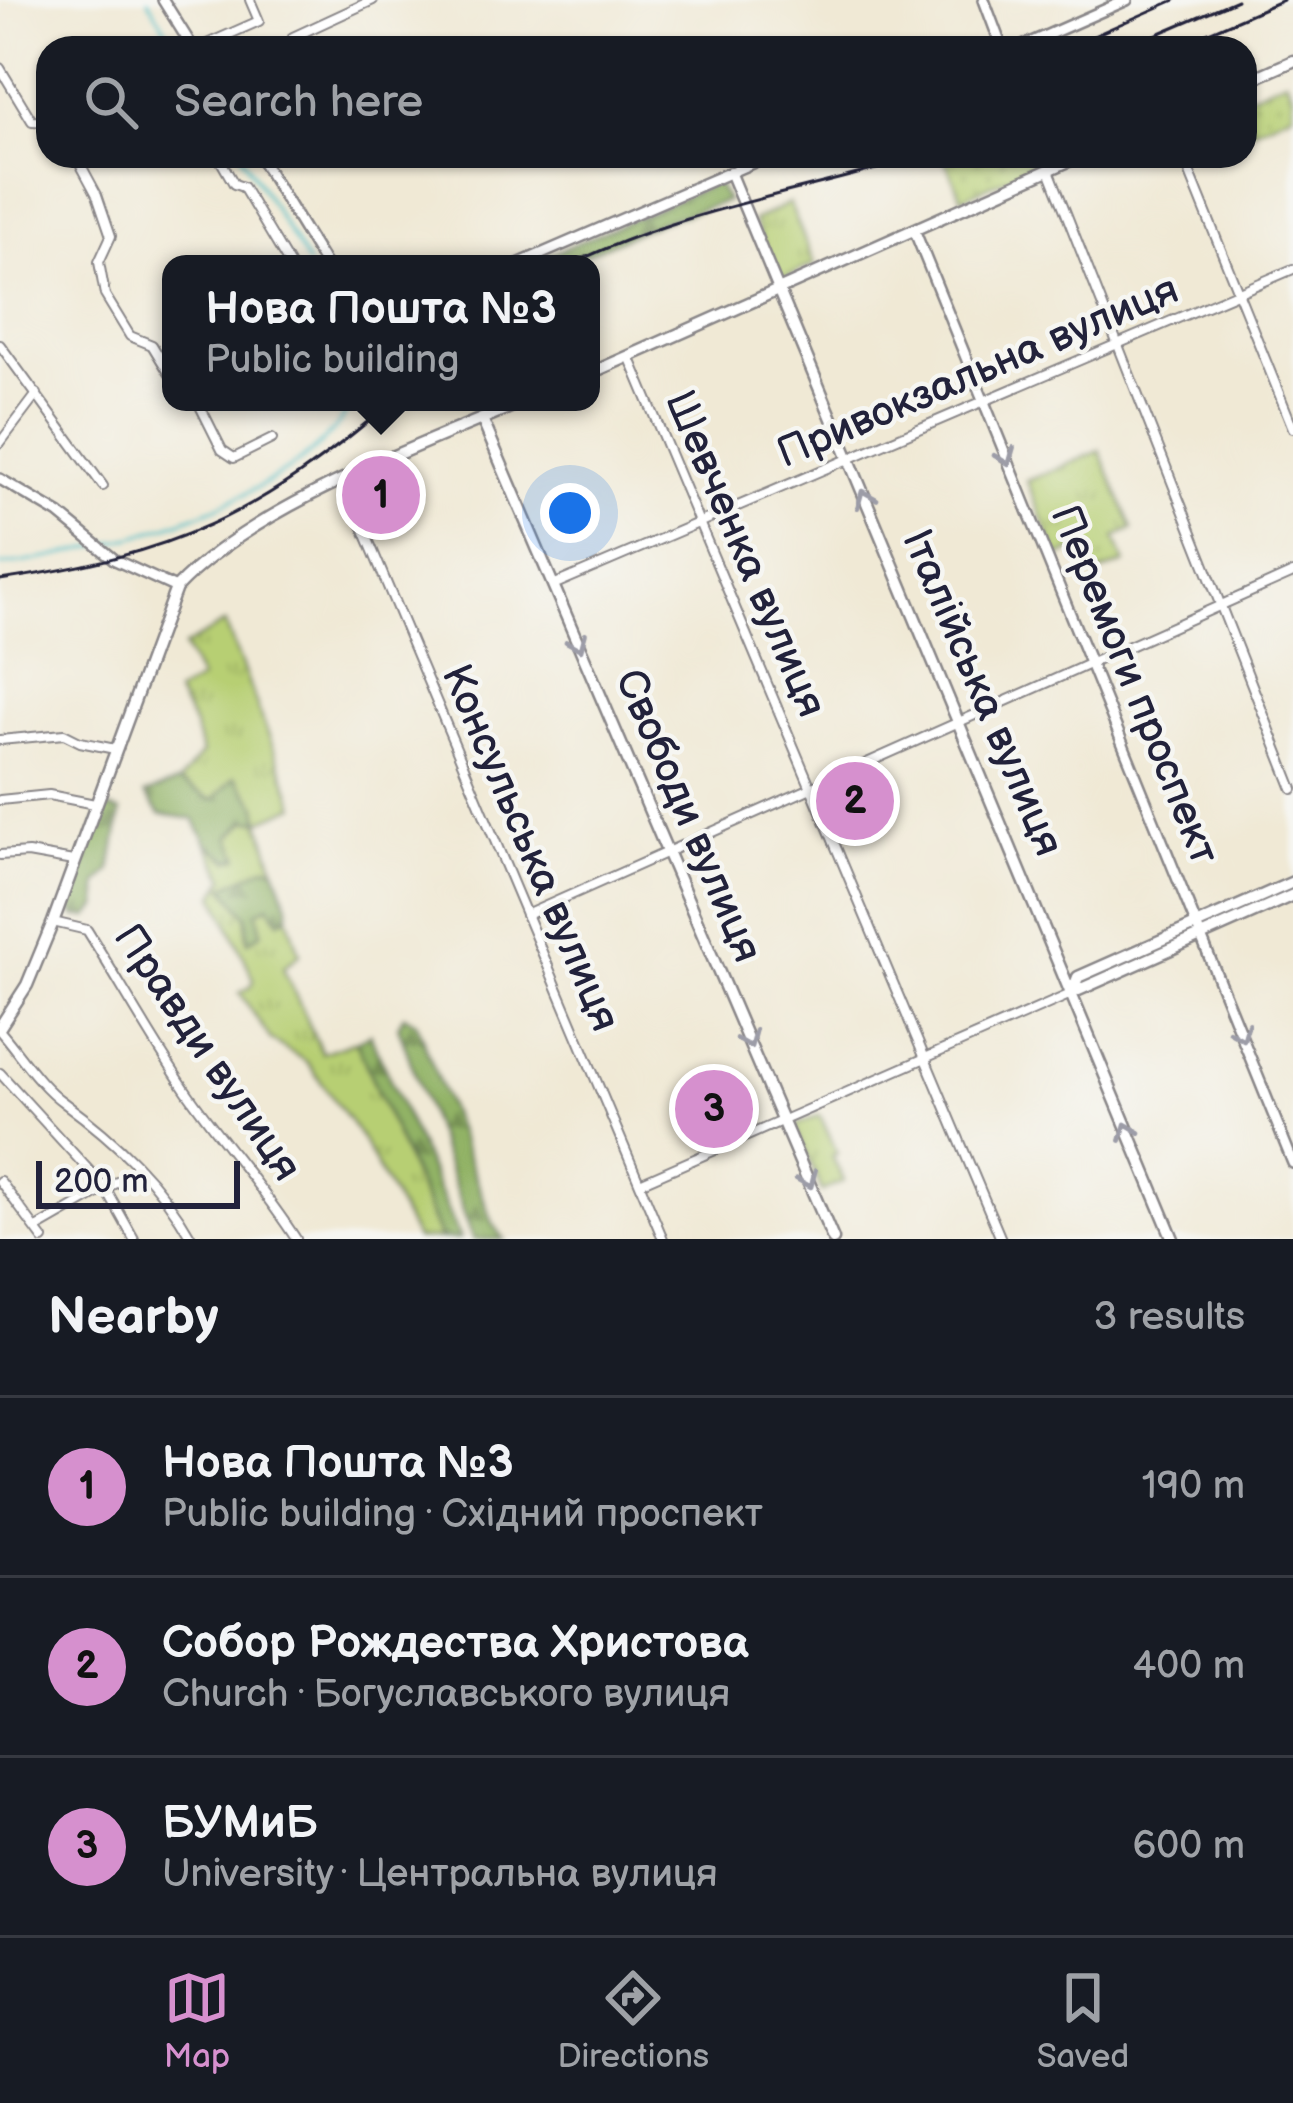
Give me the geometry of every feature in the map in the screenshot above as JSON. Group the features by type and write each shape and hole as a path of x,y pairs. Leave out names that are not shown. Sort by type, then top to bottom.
{"main road":[{"path":"1257,78 1292,65"},
{"path":"600,369 1053,168"},
{"name":"Італійська вулиця","path":"779,291 1173,1239"},
{"path":"0,1029 27,986 53,922 176,588 206,560 343,480 501,411"},
{"name":"Свободи вулиця","path":"482,419 833,1239"},
{"path":"1072,993 1293,882"},
{"path":"1198,930 1293,895"}],"street":[{"path":"163,0 187,36"},
{"path":"223,36 259,21 250,0"},
{"path":"294,36 373,0"},
{"path":"984,0 998,36"},
{"path":"1044,36 1120,1"},
{"path":"0,68 36,122"},
{"path":"82,168 111,236 99,262 105,295 130,336 152,344 162,361"},
{"path":"225,168 234,184 243,187 284,255"},
{"path":"266,168 320,255"},
{"path":"539,255 741,168"},
{"path":"1188,168 1293,428"},
{"path":"1049,170 1293,789"},
{"name":"Італійська вулиця","path":"730,173 779,291"},
{"name":"Перемоги проспект","path":"915,232 1293,1163"},
{"name":"Привокзальна вулиця","path":"553,585 1293,269"},
{"path":"0,345 103,486"},
{"name":"Шевченка вулиця","path":"629,356 1001,1239"},
{"path":"1,440 38,394"},
{"path":"203,411 222,450 234,458 272,439"},
{"path":"0,479 94,540 111,557 176,588"},
{"name":"Консульська вулиця","path":"343,480 663,1239"},
{"path":"526,915 1293,573"},
{"path":"0,740 64,734 115,749"},
{"path":"0,800 49,795 95,804"},
{"path":"0,855 28,853 73,861"},
{"name":"Правди вулиця","path":"53,922 88,930 121,992 221,1140 254,1177 296,1239"},
{"path":"640,1183 1072,993"},
{"path":"0,1029 61,1101 109,1134 164,1194 192,1239"},
{"path":"0,1073 106,1190 134,1239"},
{"path":"37,1228 140,1169"},
{"path":"0,1181 43,1239"}],"green space":[{"path":"1286,79 1293,94 1293,112 1257,128 1257,92"},
{"path":"948,168 1028,168 962,198"},
{"path":"716,183 727,201 660,222 584,255 549,255"},
{"path":"789,203 815,264 779,280 754,221"},
{"path":"1100,451 1133,529 1115,537 1125,563 1094,575 1080,548 1058,557 1027,481"},
{"path":"225,623 296,806 260,821 275,869 267,867 224,887 247,916 247,937 262,931 256,912 270,904 279,920 288,916 300,954 283,968 322,1053 356,1041 440,1239 416,1239 360,1136 307,1062 271,1040 240,993 254,979 215,895 225,878 207,843 229,860 239,856 230,837 248,820 179,782 202,753 176,693 200,680 183,647"},
{"path":"235,777 258,806 260,821 247,820 230,836 239,857 230,860 207,843 194,819 160,814 145,794 179,782 213,800"},
{"path":"103,806 121,812 111,870 98,884 98,906 89,917 76,917 68,906"},
{"path":"267,866 275,869 288,916 279,921 269,905 257,912 262,932 248,942 247,916 224,887"},
{"path":"404,1015 416,1022 493,1223 504,1239 473,1239 398,1026"},
{"path":"370,1034 460,1239 441,1239 356,1041"},
{"path":"820,1115 844,1181 822,1191 795,1126"}],"waterway":[{"path":"148,0 170,36"},
{"path":"249,168 302,255"},
{"path":"0,566 90,549 196,516 292,467 328,436 346,411"}],"railway":[{"path":"1093,36 1175,0"},
{"path":"1153,36 1237,0"},
{"path":"1200,36 1283,0"},
{"path":"592,255 700,215 877,168"},
{"path":"0,580 115,558 210,524 298,474 380,411"}],"place":[{"name":"Нова Пошта №3","path":"381,495"},
{"name":"Собор Рождества Христова","path":"855,801"},
{"name":"БУМиБ","path":"714,1109"}]}
